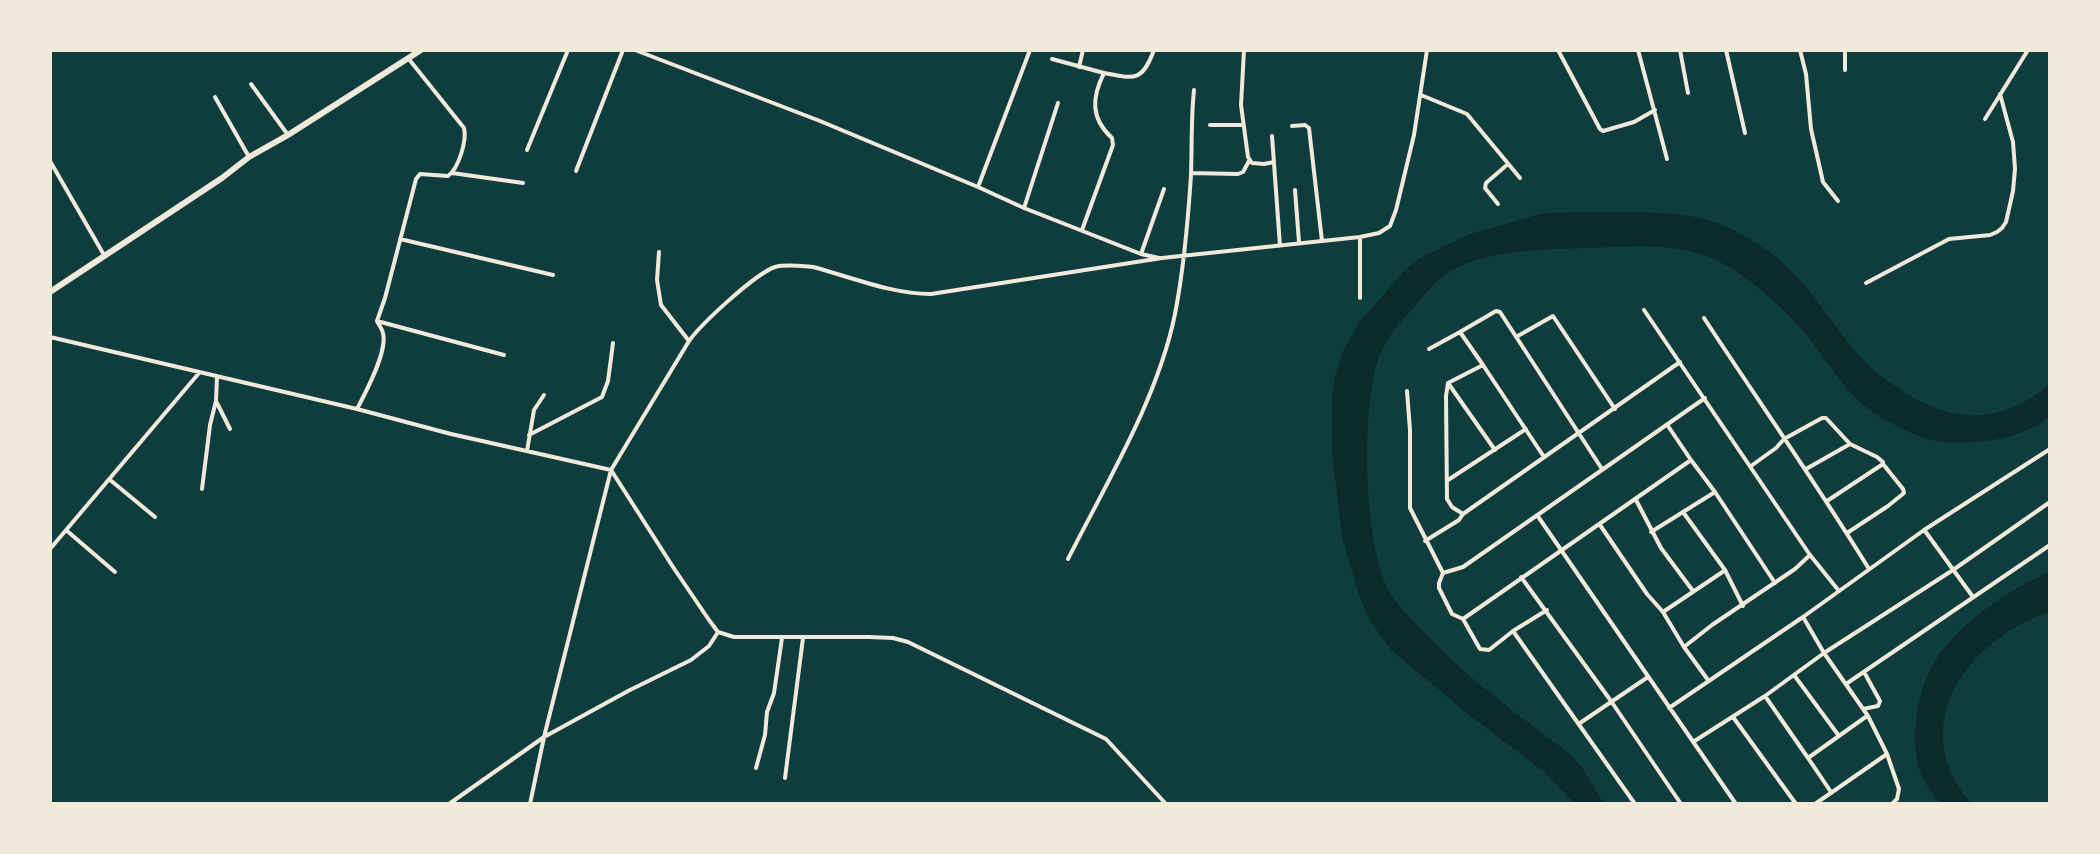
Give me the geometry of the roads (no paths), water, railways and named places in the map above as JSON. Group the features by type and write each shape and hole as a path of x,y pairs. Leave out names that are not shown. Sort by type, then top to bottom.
{"main road":[{"path":"50,292 249,157 421,50"}],"street":[{"path":"527,150 568,50"},
{"path":"576,171 623,50"},
{"path":"635,50 820,121 1024,208 1141,254 1162,258"},
{"path":"978,187 1030,50"},
{"path":"1079,67 1083,50"},
{"path":"1052,59 1104,73 1140,76 1154,50"},
{"path":"1191,173 1238,174 1243,172 1249,161 1241,105 1244,50"},
{"path":"530,804 611,470 689,341 698,329 752,281 775,267 799,265 913,294 931,294 1162,258 1379,233 1390,226 1396,210 1421,95 1427,50"},
{"path":"1558,50 1603,131 1634,122 1655,110"},
{"path":"1638,50 1667,159"},
{"path":"1680,50 1688,93"},
{"path":"1726,50 1745,133"},
{"path":"1800,50 1806,74 1811,129 1823,182 1838,201"},
{"path":"1845,50 1845,70"},
{"path":"1985,119 2028,50"},
{"path":"357,409 380,359 384,335 377,321 416,179 420,174 448,176 455,171 466,139 465,130 408,58"},
{"path":"1082,230 1113,145 1112,138 1100,126 1095,100 1104,73"},
{"path":"251,84 288,135"},
{"path":"1068,559 1140,417 1161,367 1175,314 1184,256 1194,90"},
{"path":"1866,283 1949,239 1990,235 2002,228 2013,191 2015,169 2013,142 2000,94"},
{"path":"1421,95 1467,114 1520,178"},
{"path":"215,97 249,157"},
{"path":"1024,208 1058,103"},
{"path":"1210,125 1242,125"},
{"path":"1292,126 1305,125 1309,128 1322,241"},
{"path":"1272,136 1280,246"},
{"path":"50,161 104,255"},
{"path":"1249,161 1274,162"},
{"path":"1498,204 1485,188 1486,183 1508,164"},
{"path":"452,173 523,183"},
{"path":"1141,254 1164,189"},
{"path":"1295,190 1299,242"},
{"path":"1360,237 1360,298"},
{"path":"400,239 553,275"},
{"path":"659,252 657,280 661,305 689,341"},
{"path":"1429,349 1498,310 1602,469"},
{"path":"1644,310 1810,555 1839,591"},
{"path":"1516,337 1553,316 1615,409"},
{"path":"1704,318 1869,569"},
{"path":"377,321 504,355"},
{"path":"1460,332 1544,457"},
{"path":"50,337 611,470 718,632 734,637 893,638 908,642 1106,739 1166,804"},
{"path":"529,435 602,397 608,381 613,343"},
{"path":"1425,541 1680,362"},
{"path":"1448,383 1483,365"},
{"path":"50,549 199,373"},
{"path":"202,489 217,377"},
{"path":"1448,383 1495,451"},
{"path":"1448,383 1445,410 1447,499 1452,507 1463,514"},
{"path":"1407,391 1410,508 1443,573"},
{"path":"527,451 534,410 544,395"},
{"path":"1443,573 1463,567 1705,398"},
{"path":"216,401 230,429"},
{"path":"1751,466 1784,439 1822,418 1831,423 1850,444 1877,457 1903,489 1903,495 1847,533"},
{"path":"1668,425 1775,583"},
{"path":"1448,480 1527,429"},
{"path":"1806,469 1850,444"},
{"path":"1669,708 1924,530 2050,449"},
{"path":"1463,619 1691,460"},
{"path":"1827,501 1883,464"},
{"path":"109,479 155,517"},
{"path":"1651,532 1715,492"},
{"path":"1636,500 1651,532 1693,591"},
{"path":"1693,742 2050,502"},
{"path":"1683,512 1725,570 1743,606"},
{"path":"1537,515 1736,804"},
{"path":"1600,525 1708,680"},
{"path":"66,530 115,572"},
{"path":"1924,530 1973,597"},
{"path":"1846,684 2050,545"},
{"path":"1684,647 1795,569 1810,555"},
{"path":"1663,612 1725,570"},
{"path":"1443,573 1439,583 1441,594 1452,614 1463,619 1480,649 1493,648 1547,610"},
{"path":"1521,577 1681,804"},
{"path":"1803,617 1868,716 1887,754 1899,789 1899,802 1892,804"},
{"path":"1513,631 1635,804"},
{"path":"449,804 544,737 691,660 709,646 718,632"},
{"path":"756,768 774,693 782,638"},
{"path":"785,778 803,638"},
{"path":"1863,709 1880,703 1864,672"},
{"path":"1794,675 1839,736"},
{"path":"1580,723 1648,677"},
{"path":"1765,696 1831,792"},
{"path":"1808,758 1868,716"},
{"path":"1733,717 1796,804"},
{"path":"1815,804 1887,754"}],"water":[{"path":"1544,213 1690,216 1723,225 1747,237 1791,270 1870,367 1919,401 1957,414 1995,413 2032,397 2050,384 2050,417 2023,432 1982,441 1940,441 1904,429 1876,415 1861,403 1805,333 1764,292 1716,260 1687,250 1638,247 1526,251 1474,261 1442,277 1390,335 1374,374 1367,436 1367,472 1380,569 1400,607 1474,680 1569,753 1583,769 1604,804 1575,804 1544,772 1391,650 1369,619 1342,537 1332,452 1332,395 1342,353 1358,324 1404,271 1420,258 1470,234"},
{"path":"2050,572 2050,612 2020,625 1994,642 1971,664 1954,689 1945,717 1944,746 1952,775 1972,804 1941,804 1923,779 1916,751 1916,719 1928,673 1945,647 1971,621 2018,587"}]}
